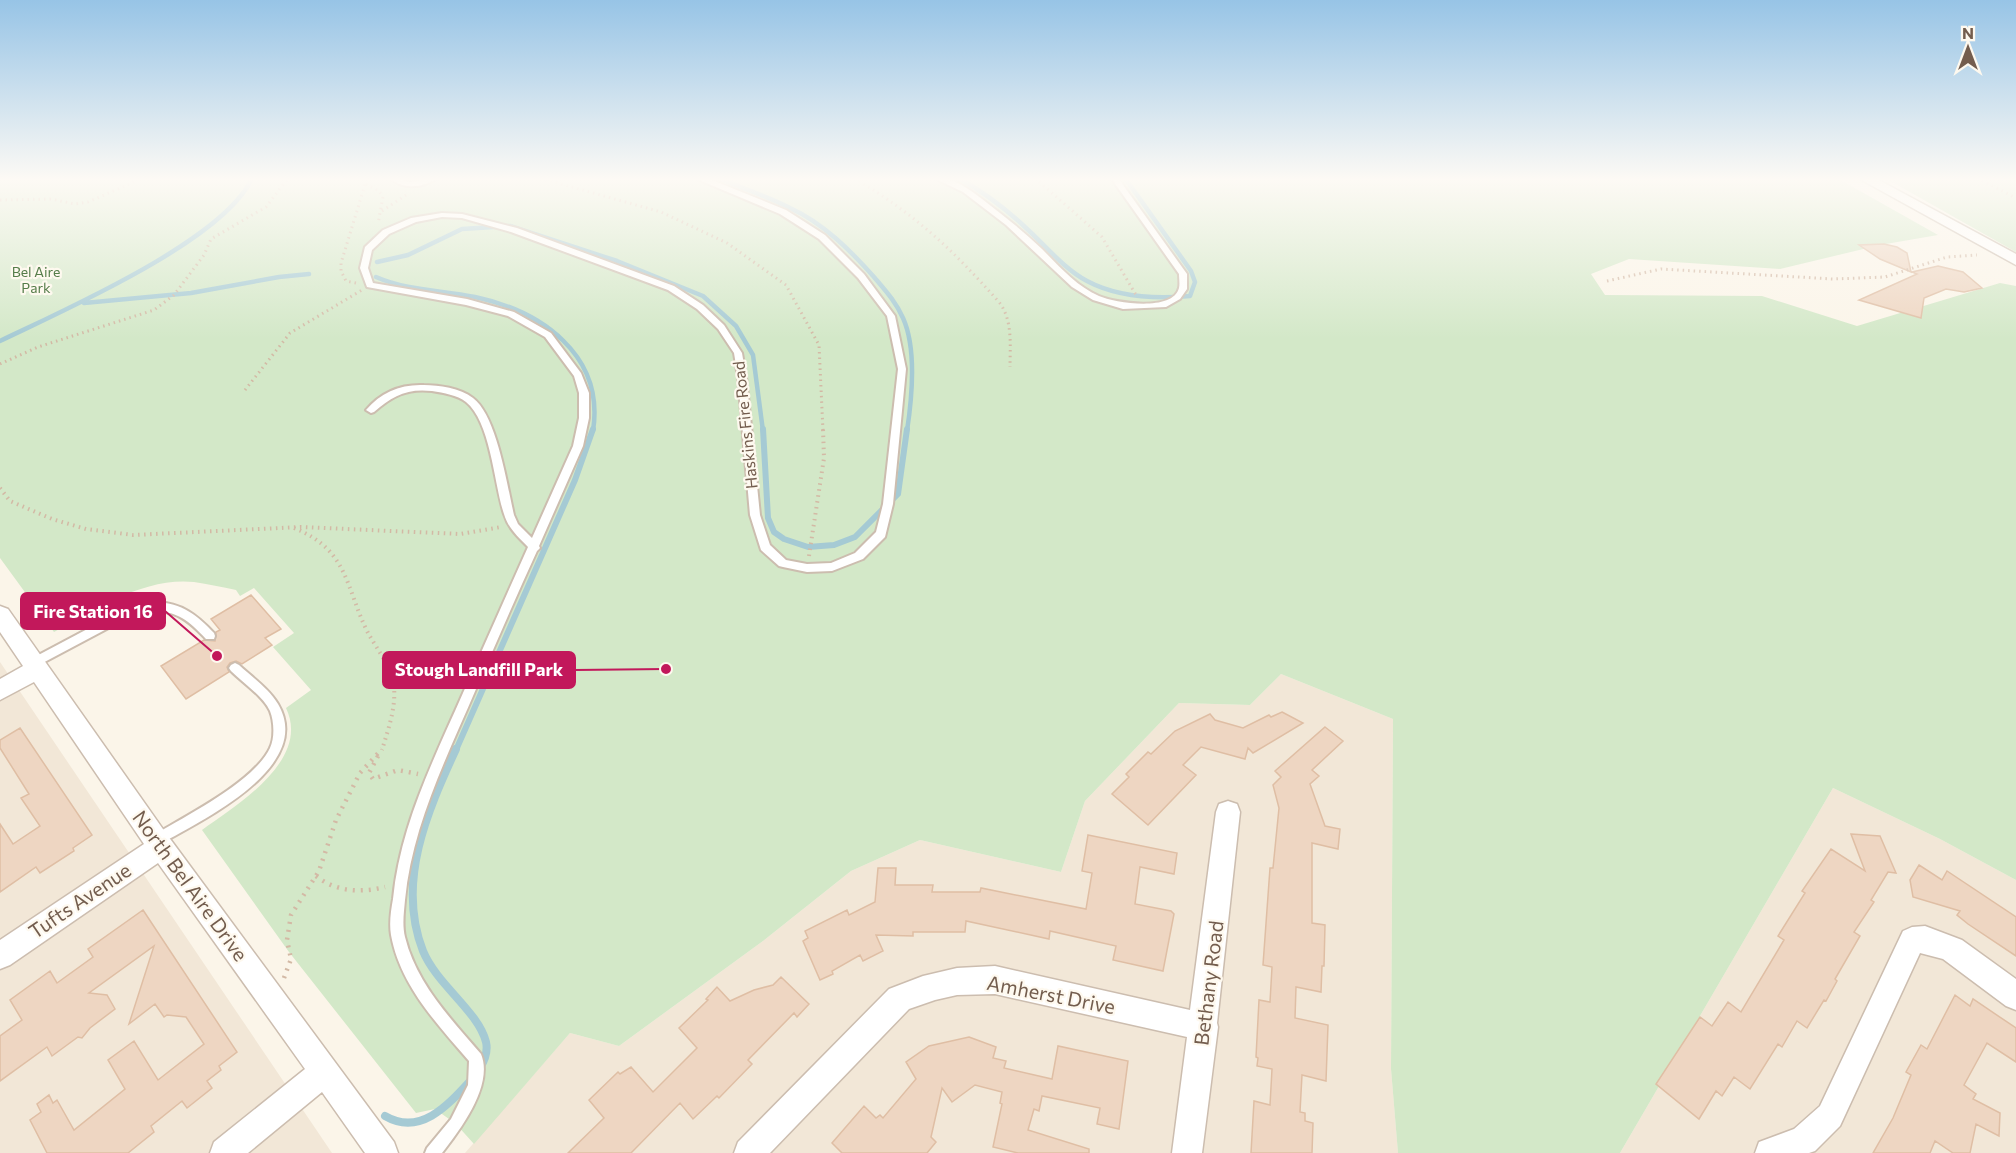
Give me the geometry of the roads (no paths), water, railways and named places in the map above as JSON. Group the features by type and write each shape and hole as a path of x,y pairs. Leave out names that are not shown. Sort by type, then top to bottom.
{"street":[{"path":"1964,232 2016,260"},
{"name":"North Bel Aire Drive","path":"0,615 158,844 383,1153"},
{"path":"0,690 35,666"},
{"name":"Bethany Road","path":"1187,1153 1204,1027 1228,812"},
{"name":"Tufts Avenue","path":"0,956 158,844"},
{"path":"1770,1153 1804,1140 1830,1116 1912,940 1920,938 1929,940 1952,951 1978,966 2016,996"},
{"name":"Amherst Drive","path":"749,1153 899,999 926,986 963,980 995,980 1204,1027"},
{"path":"225,1153 324,1072"}],"lane":[{"name":"Haskins Fire Road","path":"386,232 368,249 364,268 370,285 467,302 511,314 548,335 578,375 584,393 584,418 578,446 535,548"},
{"name":"Haskins Fire Road","path":"519,232 671,288 700,307 721,327 738,353 754,515 765,547 783,563 807,568 832,567 859,556 881,534 888,504 902,369 891,316 861,276 814,232"},
{"path":"1018,232 1075,285 1096,298 1123,306 1164,304 1177,297 1183,289 1183,274 1153,232"},
{"path":"371,410 388,393 415,387 445,390 471,400 483,415 509,515 514,526 535,548 433,774 411,834 400,882 397,935 409,968 434,1008 476,1059 475,1086 456,1124 432,1153"},
{"path":"35,666 131,611 148,607 161,606 191,616 210,636"},
{"path":"158,844 255,775 276,748 278,727 273,708 235,668"}],"waterway":[{"path":"0,341 139,272 201,232"},
{"path":"377,262 408,255 456,232"},
{"path":"528,232 617,261 703,296 736,326 753,355 763,431"},
{"path":"828,232 874,277 890,296 903,318 912,359 912,389 907,431"},
{"path":"1030,232 1078,276 1111,291 1137,296 1190,296 1195,282 1191,271 1163,232"},
{"path":"84,303 191,293 279,277 309,274"},
{"path":"376,277 413,288 475,297 500,304 523,313 545,326 563,341 578,359 589,380 594,404 593,431"},
{"path":"456,750 575,480 593,429"},
{"path":"763,429 768,518 774,532 784,539 808,547 834,545 855,537 898,494 907,429"},
{"path":"456,749 435,797 418,848 413,899 415,925 429,963 475,1019 482,1031 487,1049 480,1068"},
{"path":"385,1116 411,1123 422,1120 444,1107 472,1079"}],"place":[{"name":"Fire Station 16","path":"217,656"},
{"name":"Stough Landfill Park","path":"666,669"}],"park label":[{"name":"Bel Aire Park","path":"36,280"}]}
